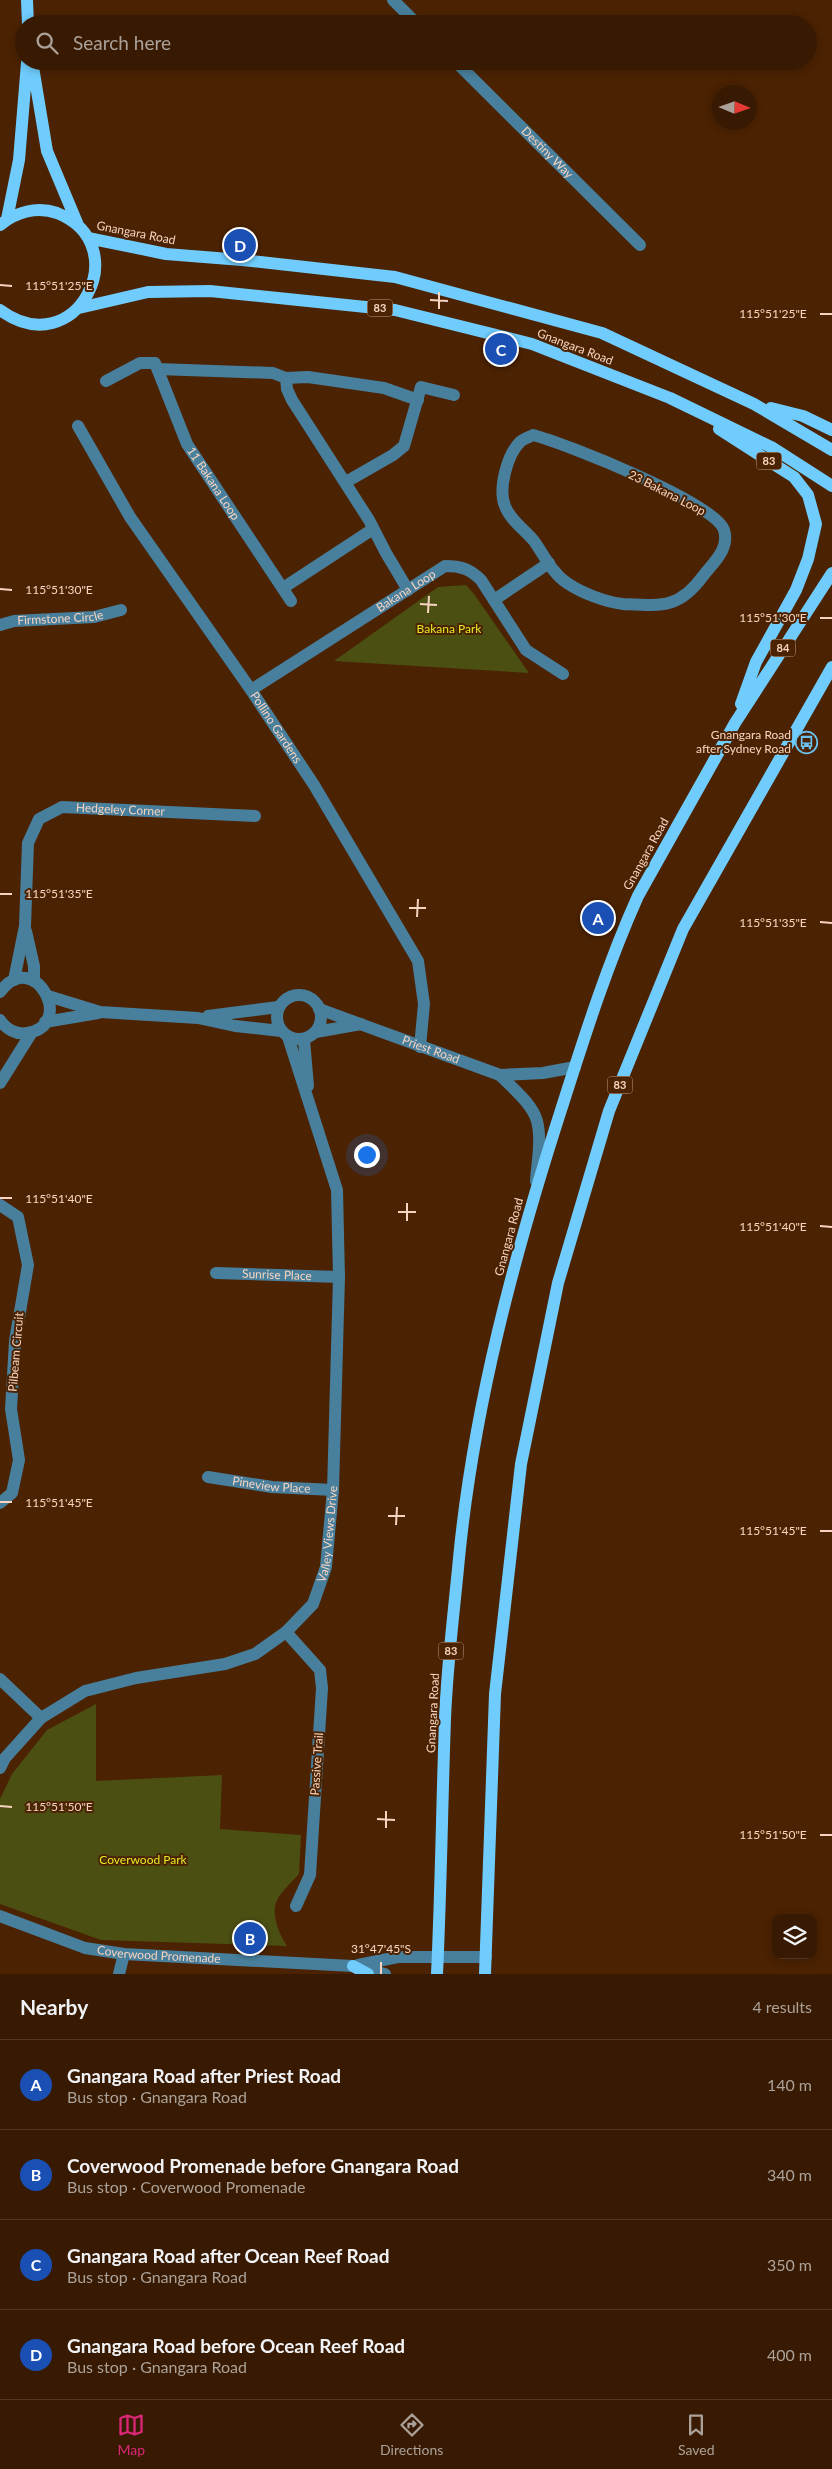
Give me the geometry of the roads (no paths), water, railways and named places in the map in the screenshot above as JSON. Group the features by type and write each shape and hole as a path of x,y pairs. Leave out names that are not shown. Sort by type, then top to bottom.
{"main road":[{"path":"27,0 28,15"},
{"name":"83","path":"4,222 19,160 26,70"},
{"name":"Gnangara Road","path":"34,70 47,151 78,225"},
{"name":"83","path":"0,310 12,318 29,324 47,325 64,319 79,308 88,296 94,282 96,267 94,252 88,238 78,225 66,217 51,211 36,210 21,212 4,222"},
{"name":"Gnangara Road","path":"88,238 166,254 242,260 395,277 602,333 754,404 832,450"},
{"name":"Gnangara Road","path":"79,308 148,292 210,291 395,310 532,344 670,398 773,448 832,486"},
{"name":"83","path":"670,398 794,478 808,495 816,524 808,559 796,590 756,662 735,723"},
{"path":"754,404 803,416 832,430"},
{"name":"Gnangara Road","path":"437,1974 445,1716 459,1556 475,1444 494,1348 536,1190 575,1067 626,924 638,896 735,723 832,573"},
{"name":"83","path":"485,1974 495,1694 521,1464 558,1282 610,1111 683,929 832,667"},
{"path":"353,1966 368,1974"}],"street":[{"path":"393,0 408,15"},
{"name":"Destiny Way","path":"464,70 640,244"},
{"path":"106,381 140,363 155,363 158,369 273,373 286,378 308,377 384,388 418,400"},
{"name":"11 Bakana Loop","path":"158,369 187,444 291,601"},
{"path":"286,378 287,389 292,400 346,482 408,590"},
{"path":"346,482 393,455 404,446 421,387 454,395"},
{"name":"Pollino Gardens","path":"78,426 130,517 251,690 314,785 418,961 424,1004 420,1047"},
{"name":"23 Bakana Loop","path":"533,435 551,440 673,493 711,514 724,530 725,547 695,588 682,599 670,604 621,604 590,595 566,582 549,563 505,506 502,489 514,449 521,440 533,435"},
{"path":"283,588 373,529"},
{"path":"494,600 549,563"},
{"name":"Bakana Loop","path":"251,690 445,566 460,566 472,571 481,580 526,650 564,674"},
{"name":"Firmstone Circle","path":"0,624 14,621 94,617 121,610"},
{"name":"Hedgeley Corner","path":"14,980 25,926 28,843 38,819 62,807 255,816"},
{"name":"Hedgeley Corner","path":"25,926 34,966 34,981"},
{"path":"0,992 14,980 24,978 34,981 43,987 48,996 50,1006 45,1022"},
{"path":"285,1034 276,1016 278,1007 283,1000 299,994 315,1001 319,1008 321,1017 316,1032"},
{"path":"48,996 100,1012 198,1018 285,1034 304,1040 316,1032 361,1024"},
{"path":"198,1018 278,1007"},
{"name":"Priest Road","path":"319,1008 420,1047 500,1075 543,1073 575,1067"},
{"path":"0,1083 32,1032 45,1022 100,1012"},
{"path":"0,1024 16,1032 32,1032"},
{"name":"Valley Views Drive","path":"0,1768 4,1758 40,1718 85,1691 136,1678 225,1664 255,1654 286,1632 313,1604 326,1567 333,1490 339,1277 337,1190 309,1098 285,1034"},
{"name":"Valley Views Drive","path":"304,1040 309,1098"},
{"name":"Priest Road","path":"500,1075 527,1104 537,1121 536,1190"},
{"name":"Pilbeam Circuit","path":"0,1205 18,1217 28,1265 15,1341 11,1409 19,1460 12,1494 0,1503"},
{"name":"Sunrise Place","path":"216,1273 339,1277"},
{"name":"Pineview Place","path":"208,1477 272,1487 333,1490"},
{"name":"Passive Trail","path":"286,1632 320,1670 322,1688 310,1875 296,1906"},
{"path":"0,1679 40,1718"},
{"name":"Coverwood Promenade","path":"0,1916 85,1948 124,1954 353,1966 385,1974"},
{"path":"119,1974 124,1954"},
{"name":"Coverwood Promenade","path":"353,1966 398,1957 486,1957"}],"place":[{"name":"Gnangara Road before Ocean Reef Road","path":"240,245"},
{"name":"Gnangara Road after Ocean Reef Road","path":"501,349"},
{"name":"Gnangara Road after Sydney Road","path":"807,742"},
{"name":"Gnangara Road after Priest Road","path":"598,918"},
{"name":"Coverwood Promenade before Gnangara Road","path":"250,1938"}],"park label":[{"name":"Bakana Park","path":"449,629"},
{"name":"Coverwood Park","path":"143,1860"}]}
